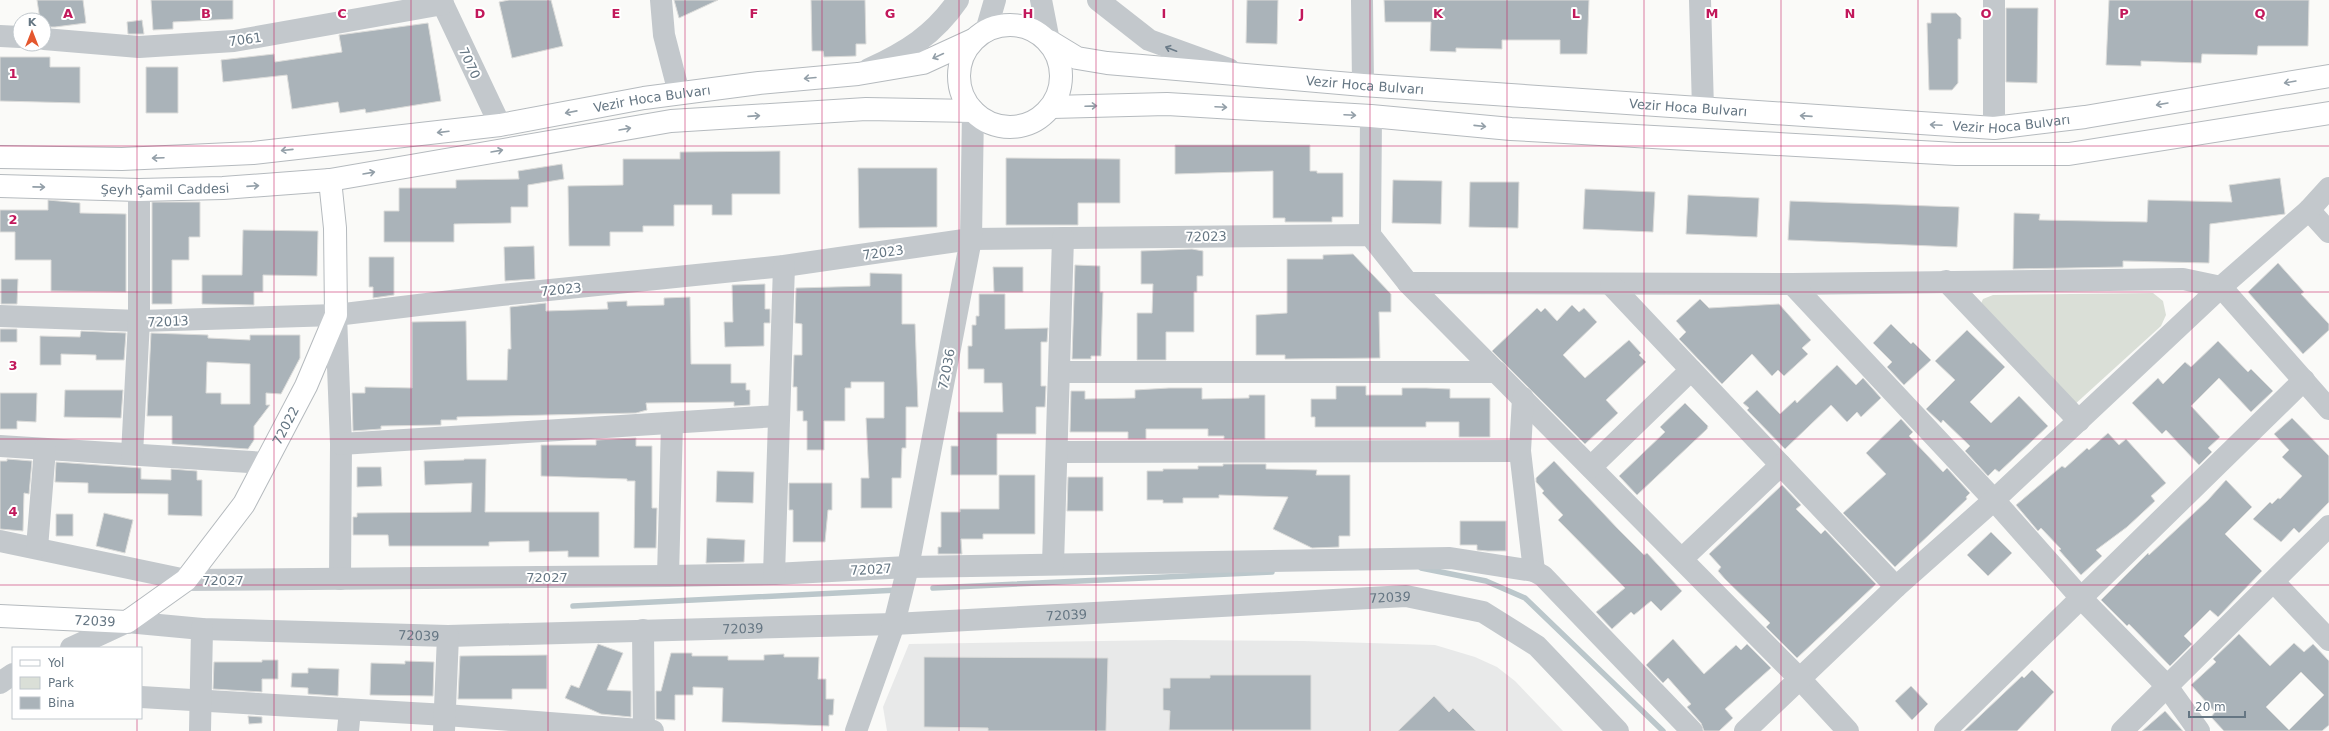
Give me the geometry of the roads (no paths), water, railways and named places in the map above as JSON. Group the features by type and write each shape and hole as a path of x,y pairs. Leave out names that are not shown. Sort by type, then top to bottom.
{"main road":[{"path":"1000,25 1018,25 1035,30 1050,41 1059,57 1062,74 1060,92 1052,107 1038,120 1016,127 1004,127 987,122 973,111 964,99 959,84 959,68 964,53 980,35 1000,25"},
{"name":"Vezir Hoca Bulvarı","path":"0,157 122,159 196,157 326,146 500,125 679,93 759,83 858,74 923,63 980,35"},
{"name":"Vezir Hoca Bulvarı","path":"1050,41 1077,58 1107,63 1363,85 1994,128 2085,117 2329,76"},
{"path":"1052,107 1167,104 1372,116 1511,130 1956,154 2069,154 2329,113"},
{"name":"Vezir Hoca Bulvarı","path":"330,180 671,121 866,109 973,111"},
{"name":"Şeyh Şamil Caddesi","path":"0,186 139,190 223,188 330,180"},
{"name":"72022","path":"128,622 186,580 244,504 306,386 336,315 335,228 330,180"},
{"name":"72039","path":"0,616 128,622"}],"street":[{"path":"660,0 664,35 679,93"},
{"path":"858,74 905,52 945,19 958,0"},
{"path":"980,35 995,0"},
{"path":"1041,0 1050,41"},
{"path":"1098,0 1149,40 1247,75"},
{"path":"1362,0 1363,85"},
{"path":"1700,0 1703,109"},
{"path":"1994,0 1994,128"},
{"name":"7061","path":"52,40 139,47 234,41 442,2"},
{"name":"7070","path":"442,2 500,125"},
{"path":"0,36 12,37"},
{"name":"72036","path":"856,731 894,624 908,568 971,239 973,111"},
{"path":"1372,116 1370,235 1408,283 1800,679 1848,731"},
{"path":"1745,731 1896,587 1994,500 2221,287 2309,210 2329,188"},
{"path":"132,454 139,322 139,190"},
{"path":"2309,210 2329,232"},
{"name":"72023","path":"336,315 501,295 784,266 971,239 1370,235"},
{"path":"1053,564 1063,238"},
{"path":"774,574 784,266"},
{"path":"1408,283 1611,285 2183,279 2221,287 2329,409"},
{"path":"1946,281 2079,421"},
{"path":"1792,284 1994,500 2081,598 2166,686 2199,731"},
{"path":"1611,285 1896,587"},
{"path":"336,315 341,444 340,579"},
{"name":"72013","path":"0,316 139,322 336,315"},
{"path":"1591,467 1691,370"},
{"path":"1059,372 1497,372"},
{"path":"1945,731 2304,380"},
{"path":"1522,398 1520,451 1534,571 1543,576 1692,731"},
{"path":"341,444 672,424 778,416"},
{"path":"668,576 672,424"},
{"path":"0,446 266,463"},
{"path":"37,548 45,449"},
{"path":"1057,452 1520,451"},
{"path":"1684,556 1781,465"},
{"path":"2122,731 2329,526"},
{"name":"72027","path":"0,541 186,580 668,576 774,574 1053,564 1450,558 1534,571"},
{"path":"2274,582 2329,640"},
{"name":"72039","path":"128,622 202,629 448,636 894,624 1406,596 1483,612 1537,646 1618,731"},
{"path":"73,647 128,622"},
{"path":"200,731 202,629"},
{"path":"142,697 201,700 349,721 445,723 647,731 643,630"},
{"path":"445,723 448,636"}],"waterway":[{"path":"1421,568 1486,581 1525,598 1663,731"},
{"path":"933,588 1272,572"},
{"path":"573,606 898,590"}]}
